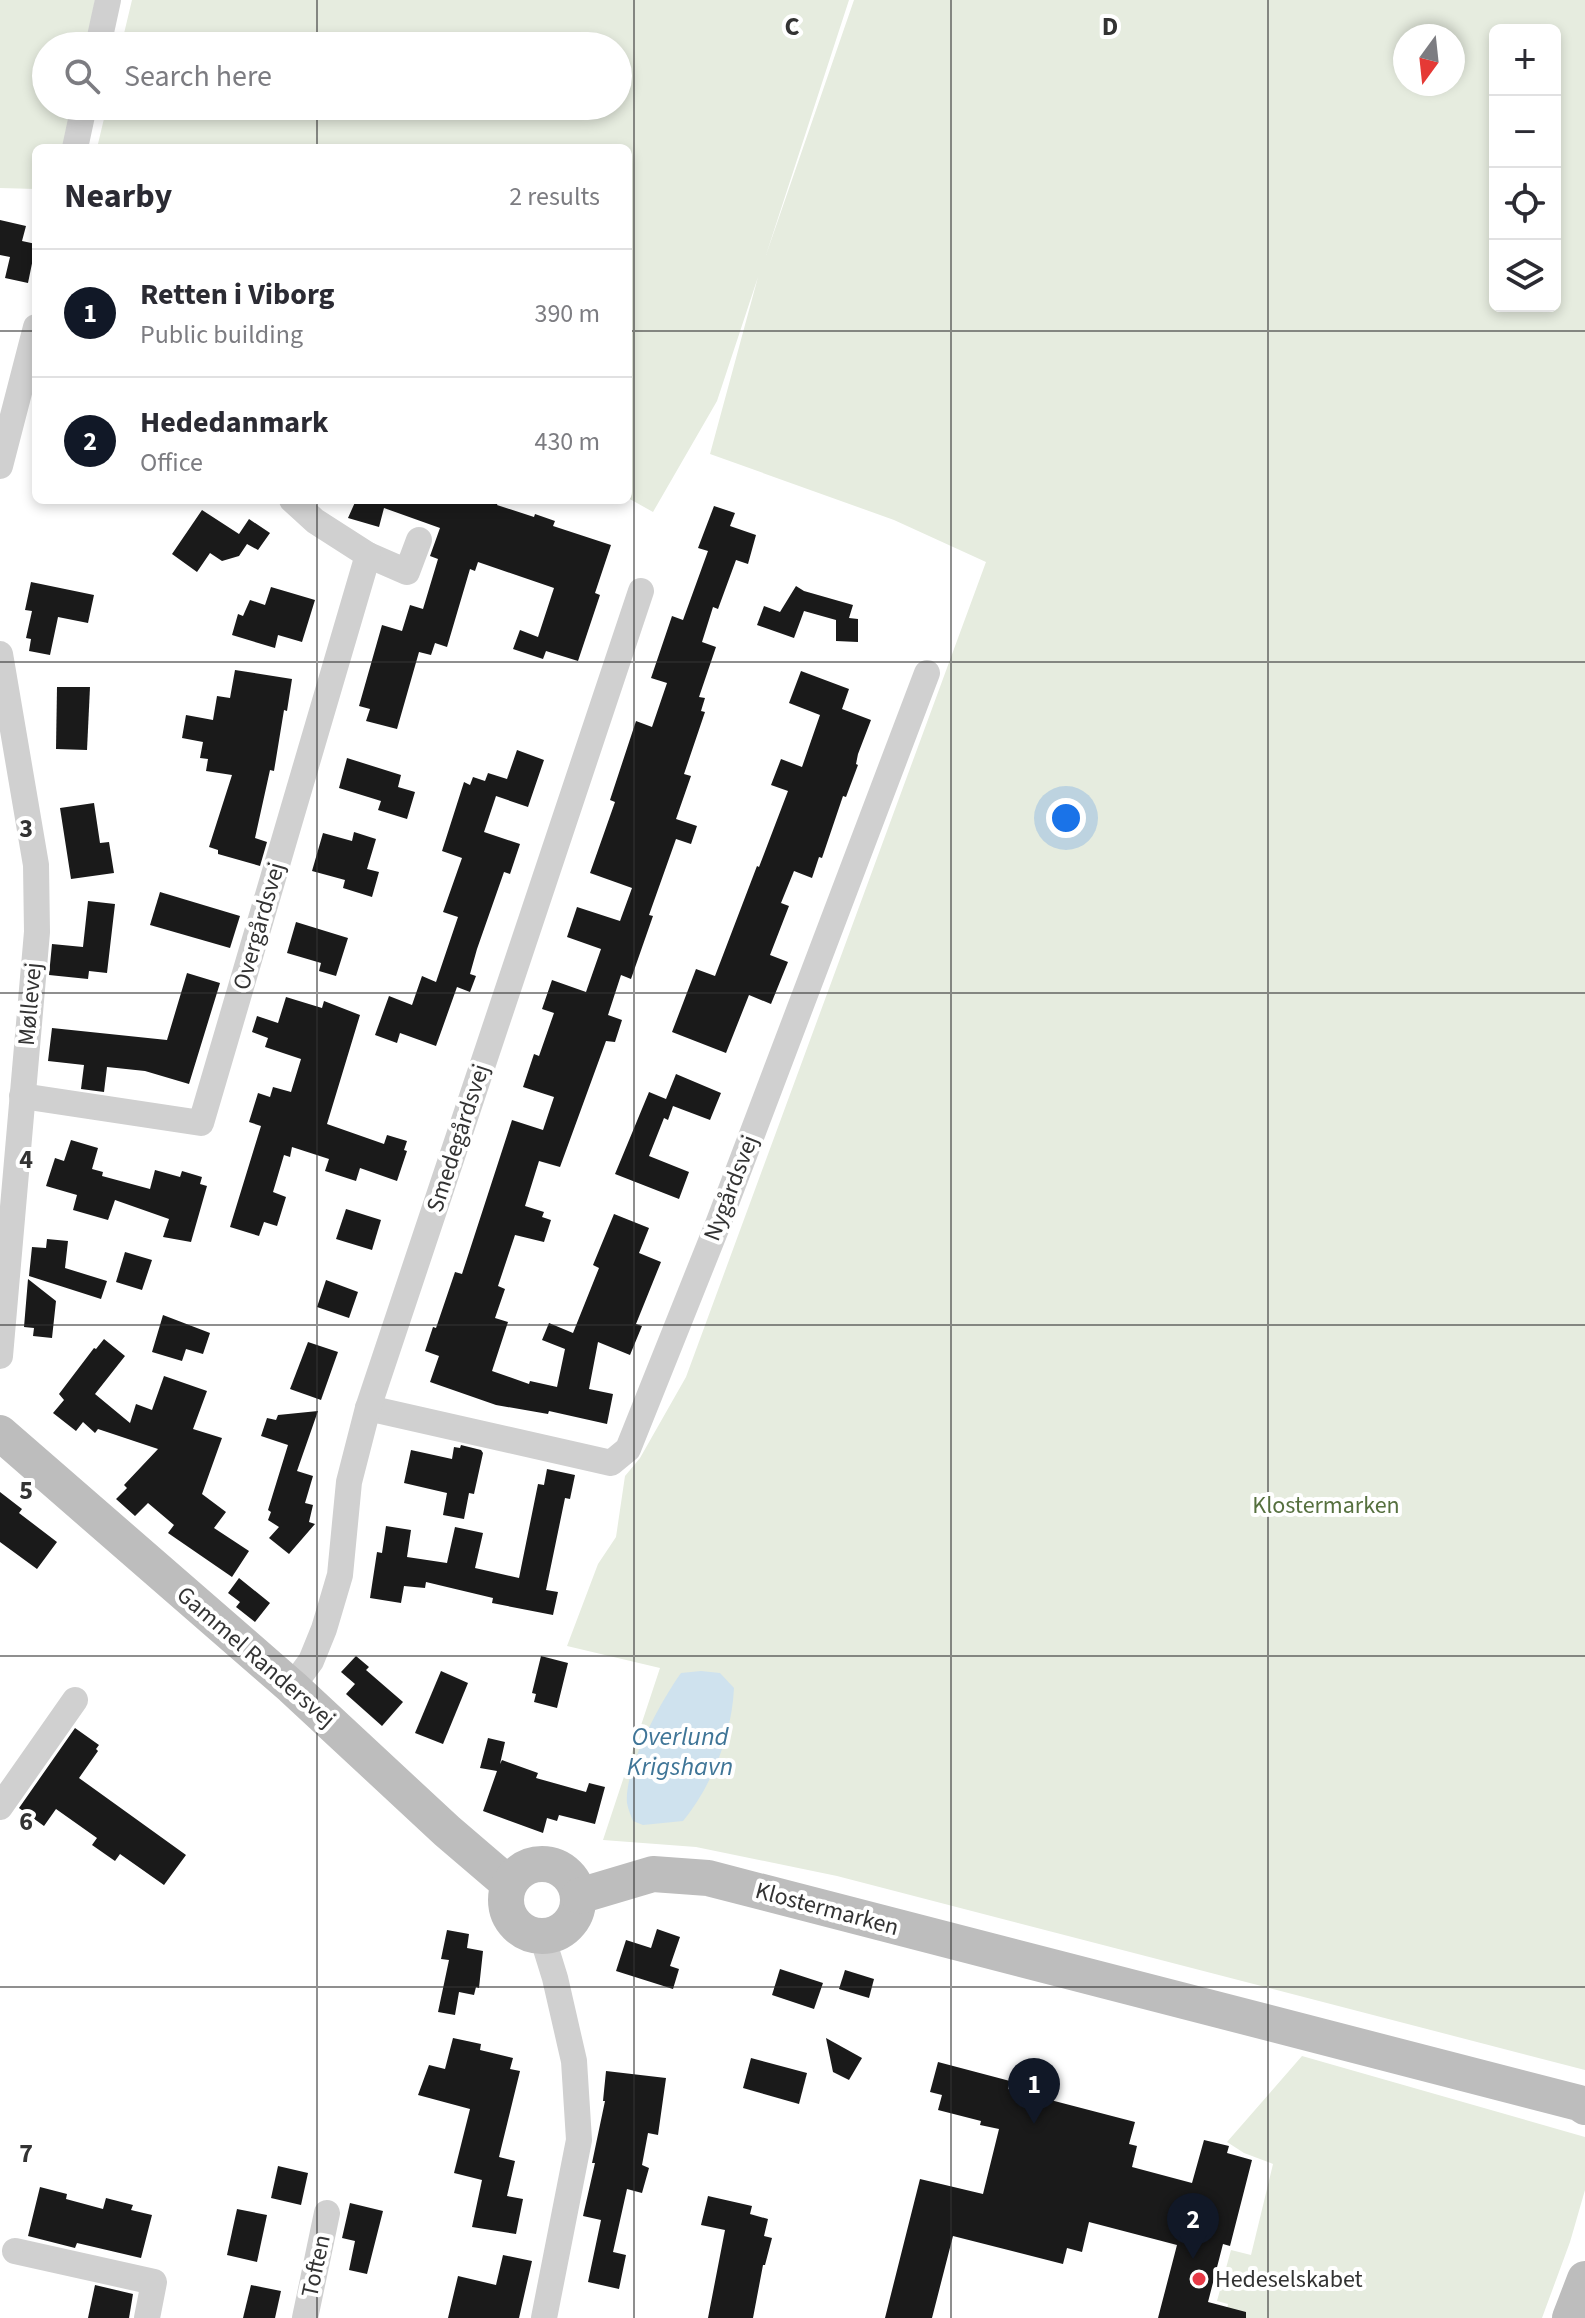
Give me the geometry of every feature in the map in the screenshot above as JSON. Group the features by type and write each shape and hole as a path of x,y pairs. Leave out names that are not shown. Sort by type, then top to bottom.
{"street":[{"path":"101,32 108,0"},
{"path":"76,144 81,120"},
{"path":"0,466 4,426 32,348"},
{"path":"296,504 315,521 368,555 407,572 419,540"},
{"name":"Overgårdsvej","path":"22,1096 201,1123 368,555"},
{"name":"Smedegårdsvej","path":"292,1687 311,1661 324,1629 340,1575 349,1482 368,1408 641,591"},
{"name":"Møllevej","path":"0,654 36,865 37,932 0,1356"},
{"name":"Nygårdsvej","path":"368,1408 611,1463 628,1449 718,1224 927,673"},
{"name":"Gammel Randersvej","path":"0,1433 292,1687 447,1831 509,1884"},
{"path":"0,1807 75,1700"},
{"path":"544,1863 569,1875 579,1896 572,1922 560,1932 542,1936 516,1926 508,1912 506,1900 509,1884 525,1868 544,1863"},
{"name":"Klostermarken","path":"579,1896 653,1874 708,1878 1585,2107"},
{"path":"542,1936 574,2061 579,2140 544,2318"},
{"name":"Toften","path":"305,2318 327,2213"},
{"path":"15,2251 154,2282 147,2318"},
{"path":"1570,2318 1585,2279"}],"green space":[{"path":"0,0 95,0 89,32 32,32 32,120 72,120 68,144 32,144 32,189 0,188"},
{"path":"132,0 849,0 766,255 854,0 1585,0 1585,2070 837,1876 696,1847 603,1840 660,1668 567,1646 598,1564 616,1537 625,1476 640,1458 686,1377 986,562 894,520 710,454 758,277 717,401 653,512 632,500 632,144 98,144 104,120 632,120 632,32 124,32"},
{"path":"1302,2056 1585,2137 1585,2190 1542,2318 1225,2318 1228,2304 1217,2301 1231,2250 1251,2255 1273,2164 1244,2153 1227,2142"}],"water":[{"name":"Overlund Krigshavn","path":"681,1673 720,1673 734,1688 719,1759 703,1792 683,1821 643,1825 633,1821 627,1803 628,1789 645,1735"}],"building":[{"path":"0,220 26,226 22,241 32,243 28,283 5,278 10,257 0,255"},
{"path":"354,504 497,504 555,521 553,526 611,545 595,593 600,595 578,661 546,651 543,659 513,649 520,630 538,637 554,588 478,562 475,571 470,569 447,647 435,643 431,655 419,652 397,729 366,721 370,709 359,706 382,625 402,631 410,605 423,609 438,559 430,556 440,528 384,508 379,527 348,518"},
{"path":"714,506 735,513 730,526 756,535 748,564 736,560 718,609 713,607 702,642 716,647 699,697 705,698 701,711 705,712 684,774 691,776 676,819 697,826 691,844 676,839 649,915 653,916 631,979 621,975 608,1015 622,1020 615,1042 606,1041 560,1167 539,1161 525,1206 544,1212 542,1217 551,1220 544,1242 515,1235 498,1286 505,1289 495,1318 508,1322 492,1371 529,1384 530,1381 557,1387 565,1349 542,1340 549,1323 573,1333 599,1268 593,1265 614,1214 649,1228 639,1253 661,1262 636,1324 642,1326 630,1355 598,1342 589,1389 613,1394 607,1424 549,1411 548,1414 496,1405 430,1382 439,1356 425,1351 455,1272 462,1274 512,1120 543,1130 554,1097 523,1087 534,1054 539,1056 554,1013 542,1009 552,980 586,992 601,949 567,937 577,907 620,921 632,888 590,873 615,802 610,800 636,721 652,727 667,683 651,678 672,616 683,620 708,551 698,548"},
{"path":"202,510 239,534 249,519 270,533 258,550 247,544 239,556 222,561 210,553 197,572 172,554"},
{"path":"31,582 94,595 88,623 58,617 50,655 29,651 31,639 26,638 32,611 25,610"},
{"path":"796,586 853,605 849,618 858,619 858,642 836,641 836,620 804,611 794,638 757,625 764,606 780,612"},
{"path":"271,587 315,600 302,642 278,635 275,648 232,635 238,614 243,616 250,600 265,605"},
{"path":"235,670 292,679 274,771 270,770 255,838 267,842 260,866 218,854 218,850 209,847 232,775 206,771 208,759 200,758 203,742 182,738 186,715 213,720 217,696 230,698"},
{"path":"801,671 849,689 842,709 871,720 858,754 858,765 846,797 843,796 822,858 819,857 812,878 794,871 781,903 789,906 770,955 788,962 771,1004 749,995 726,1053 672,1032 696,969 715,976 759,867 788,791 771,785 781,759 802,767 820,715 789,703"},
{"path":"57,687 90,687 87,750 56,749"},
{"path":"517,750 544,760 528,807 496,796 484,832 520,844 510,874 504,872 477,949 470,974 476,976 470,992 457,987 436,1046 400,1033 397,1043 375,1035 389,996 412,1005 422,976 436,982 458,917 443,912 462,858 442,851 464,782 470,785 473,777 485,781 488,773 507,779"},
{"path":"347,758 401,775 398,787 415,792 407,819 378,810 381,801 339,788"},
{"path":"94,803 100,843 109,842 114,873 71,879 60,808"},
{"path":"354,832 376,839 367,869 379,872 372,897 343,888 345,880 312,871 323,833 352,841"},
{"path":"160,892 240,916 230,948 150,925"},
{"path":"88,901 115,904 107,973 89,971 88,979 49,975 52,944 83,947"},
{"path":"296,922 348,938 336,976 319,971 321,963 287,953"},
{"path":"187,973 220,983 189,1084 145,1071 107,1067 104,1092 81,1089 84,1065 48,1061 52,1028 167,1040"},
{"path":"286,997 322,1008 324,1001 360,1015 327,1124 384,1144 387,1135 407,1141 404,1150 407,1151 397,1181 360,1168 356,1181 325,1171 329,1159 292,1147 290,1157 284,1155 273,1192 286,1197 277,1226 264,1222 259,1236 230,1227 261,1126 249,1122 258,1093 270,1097 273,1087 291,1092 301,1059 265,1047 268,1038 252,1032 257,1016 278,1023"},
{"path":"676,1074 721,1093 710,1120 673,1106 668,1120 664,1118 649,1156 689,1172 679,1199 615,1174 649,1092 666,1099"},
{"path":"71,1140 98,1148 92,1169 103,1172 102,1176 150,1189 155,1170 180,1177 182,1171 202,1177 200,1184 207,1186 191,1242 163,1237 169,1219 115,1200 108,1220 73,1210 77,1195 46,1186 55,1158 64,1161"},
{"path":"346,1209 381,1220 372,1250 336,1239"},
{"path":"47,1239 68,1241 65,1268 107,1281 101,1299 29,1276 32,1247 46,1248"},
{"path":"125,1252 152,1260 142,1290 116,1282"},
{"path":"28,1279 56,1301 52,1338 33,1336 34,1328 24,1327"},
{"path":"326,1280 358,1292 349,1318 317,1307"},
{"path":"163,1315 210,1333 203,1354 186,1349 182,1361 152,1352"},
{"path":"104,1339 125,1356 95,1394 130,1423 136,1404 152,1410 164,1376 207,1391 193,1429 222,1438 202,1494 226,1512 214,1528 249,1551 232,1577 168,1533 174,1525 148,1503 135,1516 116,1499 127,1488 124,1485 158,1449 98,1429 95,1433 83,1422 76,1431 53,1413 64,1400 59,1394"},
{"path":"308,1342 338,1352 321,1400 290,1389"},
{"path":"318,1411 297,1471 313,1476 305,1503 313,1505 309,1522 315,1524 289,1554 269,1538 279,1527 268,1520 271,1512 268,1510 288,1445 261,1436 267,1418 276,1420 278,1415"},
{"path":"461,1445 483,1453 474,1494 469,1493 464,1519 443,1515 447,1493 404,1483 411,1450 452,1459 454,1447 460,1448"},
{"path":"547,1469 575,1475 570,1499 565,1498 546,1590 558,1592 553,1615 492,1603 493,1598 426,1582 425,1588 404,1586 401,1603 370,1598 377,1552 382,1553 386,1526 411,1530 407,1557 447,1563 455,1527 483,1533 475,1568 519,1578 538,1484 544,1485"},
{"path":"0,1492 22,1509 19,1513 57,1542 37,1569 0,1542"},
{"path":"239,1578 270,1603 255,1622 236,1607 240,1602 228,1593"},
{"path":"356,1656 369,1667 366,1670 403,1702 382,1726 346,1694 355,1684 341,1672"},
{"path":"541,1656 568,1663 557,1708 534,1702 536,1694 532,1693"},
{"path":"441,1671 468,1683 443,1744 415,1733"},
{"path":"75,1728 99,1745 79,1778 186,1855 164,1885 120,1854 115,1861 92,1845 97,1838 56,1809 44,1826 19,1808"},
{"path":"488,1738 505,1742 500,1764 502,1760 538,1773 536,1778 586,1792 589,1783 605,1787 595,1824 559,1815 557,1821 547,1818 543,1833 483,1811 497,1771 480,1768"},
{"path":"657,1929 680,1937 670,1966 679,1969 673,1989 616,1971 626,1940 651,1948"},
{"path":"447,1930 469,1934 467,1948 483,1951 479,1988 476,1987 474,1995 459,1992 455,2015 438,2012 449,1960 441,1959"},
{"path":"780,1969 823,1983 814,2009 772,1995"},
{"path":"845,1970 874,1979 869,1998 839,1989"},
{"path":"453,2038 481,2044 480,2050 513,2058 510,2069 520,2071 499,2157 515,2161 507,2196 523,2199 516,2234 472,2227 482,2180 454,2173 470,2109 418,2095 429,2065 445,2069"},
{"path":"826,2038 862,2058 849,2080 833,2072"},
{"path":"751,2058 807,2073 799,2104 743,2088"},
{"path":"938,2062 1010,2081 1008,2089 1135,2122 1129,2144 1137,2146 1132,2167 1192,2183 1204,2140 1229,2146 1227,2153 1252,2160 1230,2246 1223,2244 1208,2302 1246,2312 1246,2318 1158,2318 1177,2245 1089,2222 1082,2252 1067,2248 1063,2264 953,2236 932,2318 885,2318 920,2179 983,2194 999,2129 938,2110 942,2095 930,2092"},
{"path":"606,2071 666,2078 658,2135 648,2133 642,2165 649,2168 642,2193 627,2189 613,2252 626,2255 619,2289 588,2282 601,2220 583,2216 605,2101"},
{"path":"278,2166 308,2173 301,2205 271,2198"},
{"path":"40,2187 67,2194 66,2199 103,2209 106,2198 133,2205 131,2210 152,2215 141,2258 77,2243 75,2248 28,2236"},
{"path":"708,2196 752,2206 750,2214 768,2219 764,2236 772,2238 763,2265 753,2318 708,2318 725,2230 701,2225"},
{"path":"350,2203 383,2211 367,2274 349,2270 355,2241 342,2238"},
{"path":"237,2209 267,2215 257,2262 227,2255"},
{"path":"503,2255 532,2261 519,2318 448,2318 458,2276 496,2285"},
{"path":"95,2285 133,2294 129,2318 88,2318"},
{"path":"251,2285 281,2291 275,2318 243,2318"}],"place":[{"name":"Retten i Viborg","path":"1034,2124"},
{"name":"Hededanmark","path":"1193,2259"},
{"name":"Hedeselskabet","path":"1199,2279"}]}
